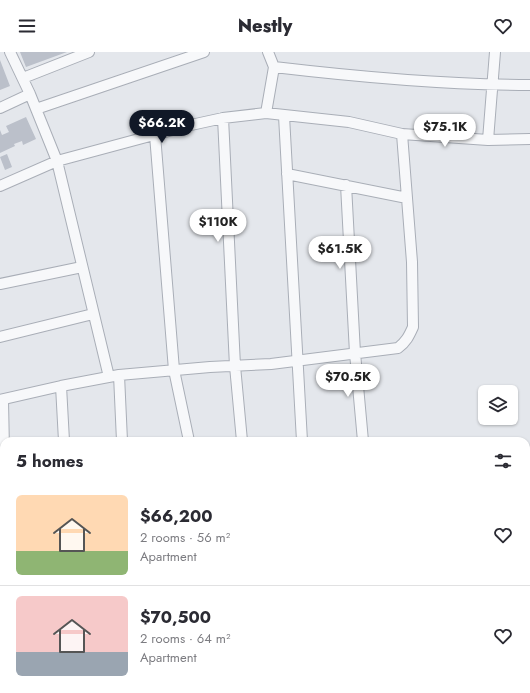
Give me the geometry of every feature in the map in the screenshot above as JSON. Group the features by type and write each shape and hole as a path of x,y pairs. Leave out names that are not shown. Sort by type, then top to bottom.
{"street":[{"path":"10,52 30,94 57,161 92,314 114,376 122,437"},
{"path":"23,78 89,52"},
{"path":"36,109 204,52"},
{"path":"266,114 274,67 268,52"},
{"path":"488,140 495,52"},
{"path":"274,67 331,74 492,85 530,85"},
{"path":"0,108 30,94"},
{"path":"0,186 57,161 223,118 266,114 349,122 402,134 488,140 530,139"},
{"path":"284,116 302,437"},
{"path":"223,118 235,366 242,437"},
{"path":"3,437 2,400 61,386 114,376 297,361 398,348 404,344 413,327 412,262 402,134"},
{"path":"155,135 174,370 188,437"},
{"path":"287,174 407,198"},
{"path":"346,185 355,353 363,437"},
{"path":"0,284 82,267"},
{"path":"0,337 92,314"},
{"path":"61,386 64,437"}],"building":[{"path":"20,52 67,52 26,67"},
{"path":"0,60 10,86 0,90"},
{"path":"26,117 36,139 23,145 22,141 14,144 15,146 0,153 0,130 2,135 9,132 6,126"},
{"path":"7,154 12,167 5,170 0,157"}]}
